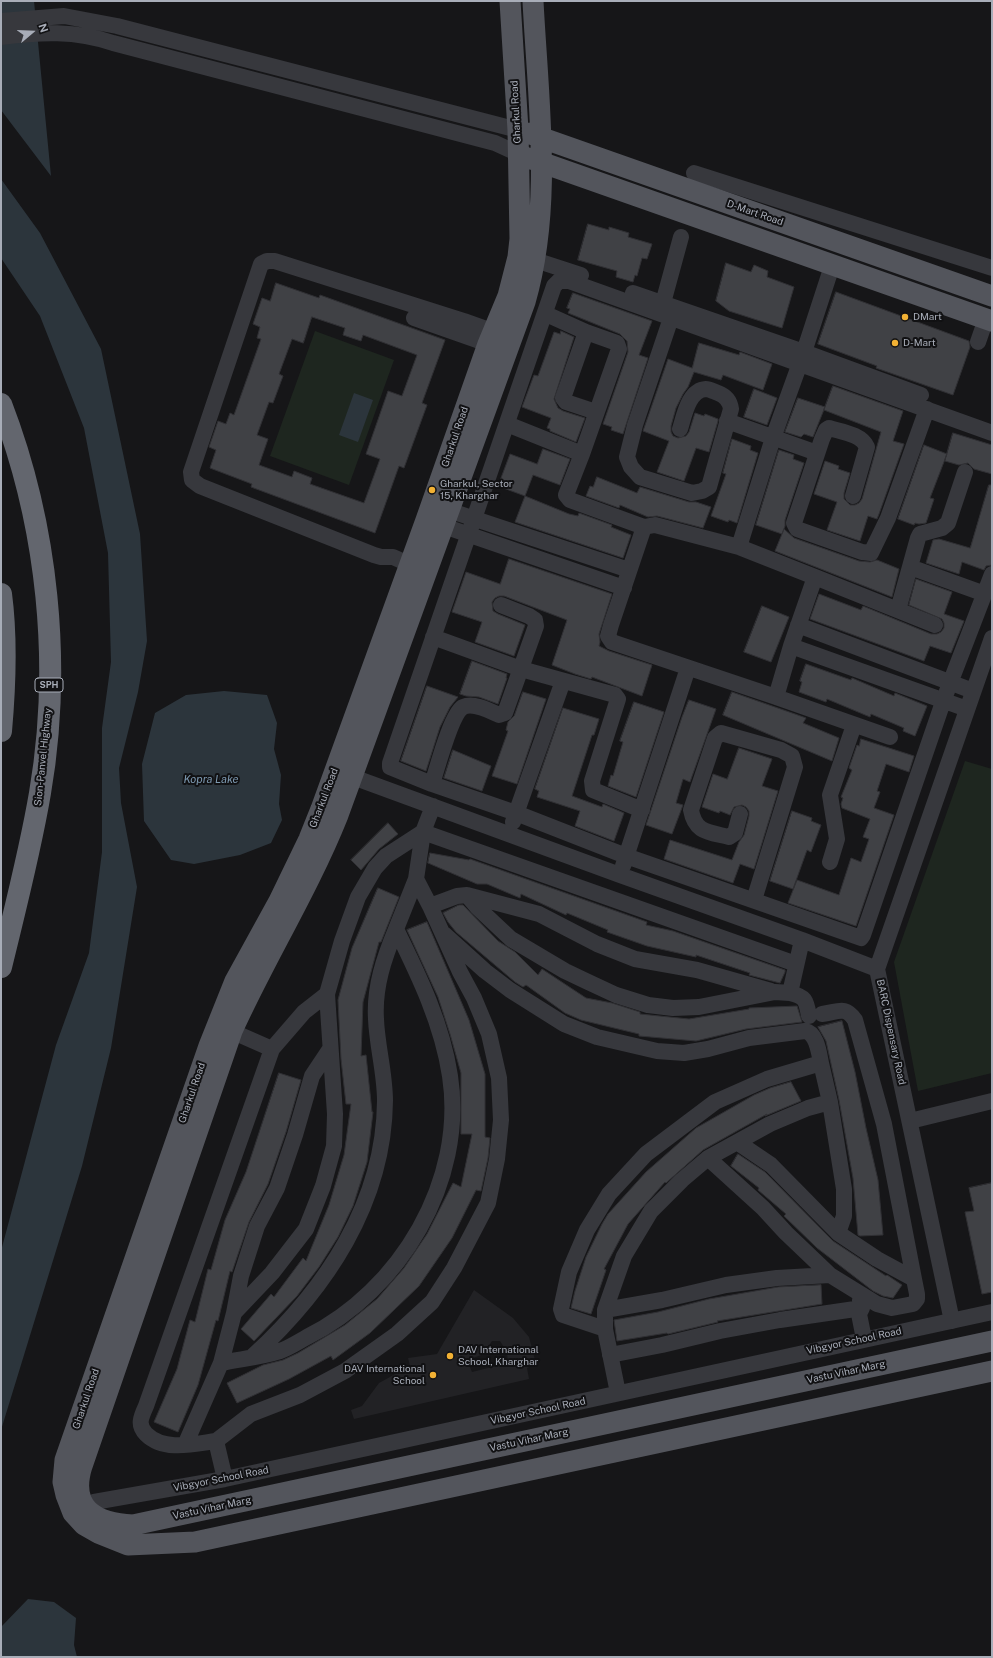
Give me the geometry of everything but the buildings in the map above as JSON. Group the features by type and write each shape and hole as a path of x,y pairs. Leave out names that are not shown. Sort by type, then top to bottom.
{"highway":[{"name":"Sion-Panvel Highway","path":"1,404 18,452 31,500 47,596 50,646 46,743 41,792 31,844 1,967"},
{"path":"1,594 4,693 1,731"}],"main road":[{"name":"Gharkul Road","path":"438,515 490,338 508,296 518,256 520,239 518,130 510,1"},
{"name":"Gharkul Road","path":"372,1504 195,1542 128,1545 92,1530 84,1525 73,1513 63,1482 65,1460 129,1273 224,1028 251,989 295,909 325,847 344,773 410,565 438,515 524,302 535,260 538,240 541,162 533,1"},
{"name":"D-Mart Road","path":"518,130 992,296"},
{"path":"518,154 832,266 989,320"},
{"name":"Gharkul Road","path":"82,1501 78,1482 82,1466 224,1028"},
{"name":"Vastu Vihar Marg","path":"82,1501 106,1521 116,1524 133,1525 992,1341"},
{"path":"366,1475 372,1504 992,1372"}],"street":[{"path":"1,21 64,16 117,26 518,130"},
{"path":"1,37 63,32 96,37 113,43 494,143 518,154"},
{"path":"694,173 992,268"},
{"path":"663,303 681,237"},
{"path":"535,260 663,303 927,409 992,433"},
{"path":"375,550 200,486 192,480 191,472 261,264 267,261 275,261 490,338"},
{"path":"739,547 773,438 802,358 832,266"},
{"path":"956,409 802,358 671,318 562,280 556,283 433,637 390,763 390,767 395,771 516,813 626,856 861,938 944,699 992,574"},
{"path":"546,314 586,332 617,343 619,349 566,495 570,500 644,527 655,525 739,547 935,625"},
{"path":"414,318 462,327"},
{"path":"671,318 635,424 627,457 631,467 640,477 692,493 702,491 709,487 731,409 730,401 723,395 706,389 697,393 691,398 680,430"},
{"path":"978,342 989,320"},
{"path":"586,332 563,398 566,402 596,412"},
{"path":"852,496 865,459 867,447 864,441 830,428 826,430 817,453 794,523 797,529 862,552 870,552 888,518 927,409"},
{"path":"727,421 817,453"},
{"path":"507,424 582,454"},
{"path":"898,610 920,534 942,528 948,523 965,472"},
{"path":"438,515 474,519 629,570"},
{"path":"438,515 468,535 624,588"},
{"path":"644,527 608,636 612,642 890,737"},
{"path":"333,531 375,550 381,557 410,565"},
{"path":"910,567 985,594"},
{"path":"776,697 791,646 815,577"},
{"path":"432,784 451,725 457,712 464,707 479,707 499,715 505,713 536,626 535,620 529,616 502,606"},
{"path":"798,625 974,691"},
{"path":"433,637 521,669 615,695 618,699 592,781 593,790 642,810"},
{"name":"BARC Dispensary Road","path":"952,1320 877,969 992,638"},
{"path":"791,646 944,699 967,709"},
{"path":"620,875 688,668"},
{"path":"509,834 563,681"},
{"path":"830,862 837,839 830,794 854,724"},
{"path":"740,814 735,833 729,837 700,829 693,820 691,810 715,738 721,733 781,750 792,756 795,767 754,900"},
{"path":"344,773 620,875 802,940 877,969"},
{"path":"252,1357 279,1332 331,1268 354,1229 370,1192 383,1135 385,1099 376,1019 376,990 381,968 416,879 423,832 433,806"},
{"path":"423,832 796,964"},
{"path":"234,1313 272,1273 306,1229 323,1186 334,1146 335,1114 327,994 342,941 358,897 375,868 386,856 423,832"},
{"path":"327,994 304,1012 272,1050 140,1418 142,1430 152,1440 162,1444 184,1445 216,1441 251,1414 300,1396 345,1371 397,1334 432,1302 454,1268 488,1203 497,1159 501,1120 499,1078 489,1034 474,998 416,879"},
{"path":"430,906 457,896 467,895 539,914 597,944 635,959 697,970 801,996 815,1015 846,1010 850,1012 855,1020 884,1124 917,1299 913,1304 892,1308 860,1301 780,1320 720,1331 662,1345 610,1355"},
{"path":"467,895 478,908 511,939 564,971 616,995 648,1004 673,1008 698,1007 782,992"},
{"path":"221,1363 280,1351 323,1329 363,1301 400,1258 418,1231 439,1189 446,1160 452,1117 450,1077 435,1014 418,973 396,929"},
{"path":"444,934 485,971 534,1006 564,1024 597,1037 657,1051 684,1053 708,1049 749,1038 805,1031 810,1032 814,1037 830,1102 844,1189 844,1216 838,1233"},
{"path":"782,992 796,964 802,940"},
{"path":"224,1028 272,1050"},
{"path":"184,1445 221,1363 242,1276 258,1226 277,1188 295,1135 312,1076 330,1049"},
{"path":"605,1329 563,1315 561,1309 569,1272 587,1230 609,1194 646,1154 715,1102 767,1079 821,1063"},
{"path":"910,1121 992,1101"},
{"path":"618,1394 605,1329 605,1310 624,1256 651,1211 682,1180 708,1158 770,1124 808,1108 830,1102"},
{"path":"737,1142 771,1165 838,1233 877,1259 914,1279"},
{"path":"708,1158 763,1208 786,1233 830,1275 860,1301 866,1313 868,1338"},
{"path":"605,1310 662,1300 726,1285 778,1278 830,1275"},
{"name":"Vibgyor School Road","path":"82,1501 94,1502 225,1479 992,1312"},
{"path":"216,1441 225,1479"}],"shaded area":[{"path":"315,331 394,360 349,485 270,456"},
{"path":"965,761 992,769 992,1073 918,1091 894,962"},
{"name":"DAV International School, Kharghar","path":"474,1290 513,1318 529,1337 536,1364 527,1368 529,1379 354,1419 351,1410 362,1406 379,1383 410,1366 408,1358 437,1354","holes":["492,1341 500,1341 507,1352 508,1363 472,1372 469,1365 470,1359 484,1354"]}],"water":[{"path":"1,1 34,1 51,176 1,110"},
{"path":"1,179 40,233 101,349 140,534 147,641 138,692 119,768 121,803 137,887 111,1048 82,1166 1,1430 1,1251 56,1045 89,953 102,852 102,728 111,662 108,553 84,428 40,316 1,258"},
{"path":"354,393 373,400 358,442 339,435"},
{"name":"Kopra Lake","path":"224,691 267,695 277,723 274,749 281,775 279,804 282,820 271,843 240,855 194,864 171,860 144,821 142,764 155,713 186,695"},
{"path":"28,1599 54,1602 76,1618 74,1645 77,1657 1,1657 1,1627"}],"place":[{"name":"DMart","path":"905,317"},
{"name":"D-Mart","path":"895,343"},
{"name":"Gharkul, Sector 15, Kharghar","path":"432,490"},
{"name":"DAV International School, Kharghar","path":"450,1356"},
{"name":"DAV International School","path":"433,1375"}]}
